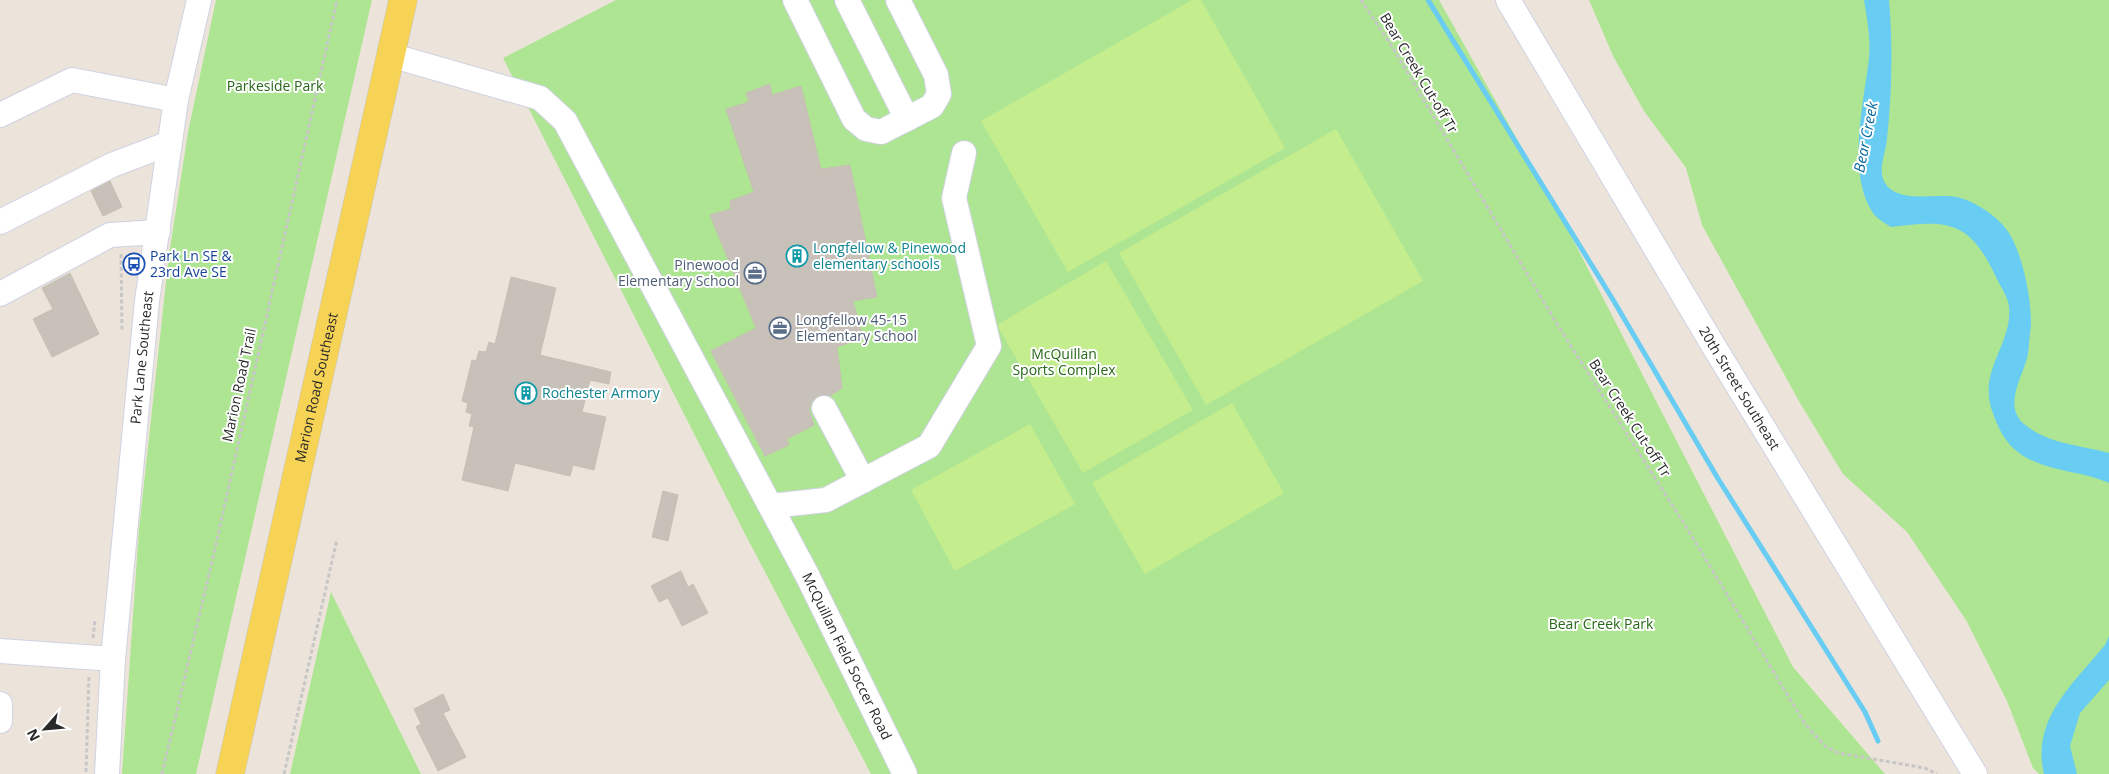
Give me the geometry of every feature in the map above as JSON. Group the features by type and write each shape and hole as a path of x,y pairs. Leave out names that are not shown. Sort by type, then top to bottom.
{"main road":[{"name":"Marion Road Southeast","path":"230,774 403,0"}],"street":[{"name":"Park Lane Southeast","path":"107,774 101,658 147,301 176,100 199,0"},
{"path":"795,0 854,119 866,129 881,132 932,106 939,94 936,75 898,0"},
{"path":"847,0 907,119"},
{"name":"20th Street Southeast","path":"1508,0 1716,350 1975,774"},
{"name":"McQuillan Field Soccer Road","path":"390,55 540,98 565,121 788,538 905,774"},
{"path":"0,115 72,80 176,100"},
{"path":"0,222 112,165 170,143"},
{"path":"771,506 826,500 929,446 989,346 954,198 964,153"},
{"path":"0,294 110,235 158,232"},
{"path":"824,408 863,481"},
{"path":"0,651 101,658"},
{"path":"0,704 0,721"}],"path":[{"name":"Marion Road Trail","path":"162,774 214,553 338,0"},
{"name":"Bear Creek Cut-off Tr","path":"1361,0 1391,45 1557,324 1685,525 1805,724 1825,746 1838,753 1925,768 1937,774"},
{"path":"284,774 337,540"},
{"path":"86,774 101,658"}],"green space":[{"name":"Parkeside Park","path":"216,0 372,0 196,774 122,774 139,529 169,255 188,132"},
{"name":"McQuillan Sports Complex","path":"616,0 1439,0 1567,228 1793,667 1885,774 871,774 743,530 503,58"},
{"path":"1192,0 1201,0 1285,148 1068,272 981,121"},
{"path":"1589,0 2109,0 2109,774 2039,774 2033,768 2007,701 1966,620 1907,532 1843,474 1800,403 1702,225 1686,168 1644,111 1613,56"},
{"path":"1336,129 1423,281 1206,405 1119,253"},
{"path":"1106,261 1193,410 1083,473 997,325"},
{"path":"1232,403 1284,493 1145,574 1092,483"},
{"path":"1030,424 1075,504 955,571 911,490"},
{"path":"331,592 421,774 290,774"}],"water":[{"name":"Bear Creek","path":"1864,0 1889,0 1891,70 1887,139 1882,167 1885,183 1891,189 1908,196 1948,196 1964,199 1986,210 2005,227 2014,242 2022,265 2031,313 2028,354 2016,390 2015,408 2018,416 2024,424 2043,436 2109,453 2109,483 2097,478 2032,461 2011,446 2001,432 1989,400 1989,386 1991,372 2006,334 2009,321 2009,306 2005,295 1976,243 1954,228 1942,225 1927,224 1891,227 1873,213 1865,197 1860,178 1859,158 1861,116 1869,58"},
{"path":"2109,636 2109,680 2080,713 2070,746 2077,774 2044,774 2042,754 2044,736 2049,719 2068,688 2105,645"}],"building":[{"name":"Longfellow & Pinewood elementary schools","path":"770,84 772,95 801,86 821,169 850,165 877,297 853,301 863,338 837,347 842,388 830,396 817,396 812,401 809,410 814,425 787,439 789,445 765,456 711,351 756,328 710,215 731,209 730,201 754,192 726,109 749,102 746,93"},
{"path":"110,181 122,207 103,216 91,191"},
{"path":"70,273 99,334 52,357 33,319 53,309 42,288"},
{"name":"Rochester Armory","path":"511,277 556,288 540,355 611,372 609,384 590,380 582,412 606,417 594,470 573,465 570,476 515,463 508,491 462,480 474,427 469,426 472,414 466,412 468,403 462,401 472,360 476,361 479,351 486,352 489,342 495,344"},
{"path":"663,491 678,495 668,541 652,537"},
{"path":"681,571 688,587 693,584 708,613 682,626 668,598 659,602 651,586"},
{"path":"443,694 450,710 443,713 466,757 438,771 416,727 421,724 414,709"}],"waterway":[{"path":"1428,0 1612,298 1717,477 1865,712 1878,741"}],"place":[{"name":"Longfellow & Pinewood elementary schools","path":"797,256"},
{"name":"Park Ln SE & 23rd Ave SE","path":"134,264"},
{"name":"Pinewood Elementary School","path":"755,273"},
{"name":"Longfellow 45-15 Elementary School","path":"780,328"},
{"name":"Rochester Armory","path":"526,393"}],"park label":[{"name":"Bear Creek Park","path":"1601,624"}]}
